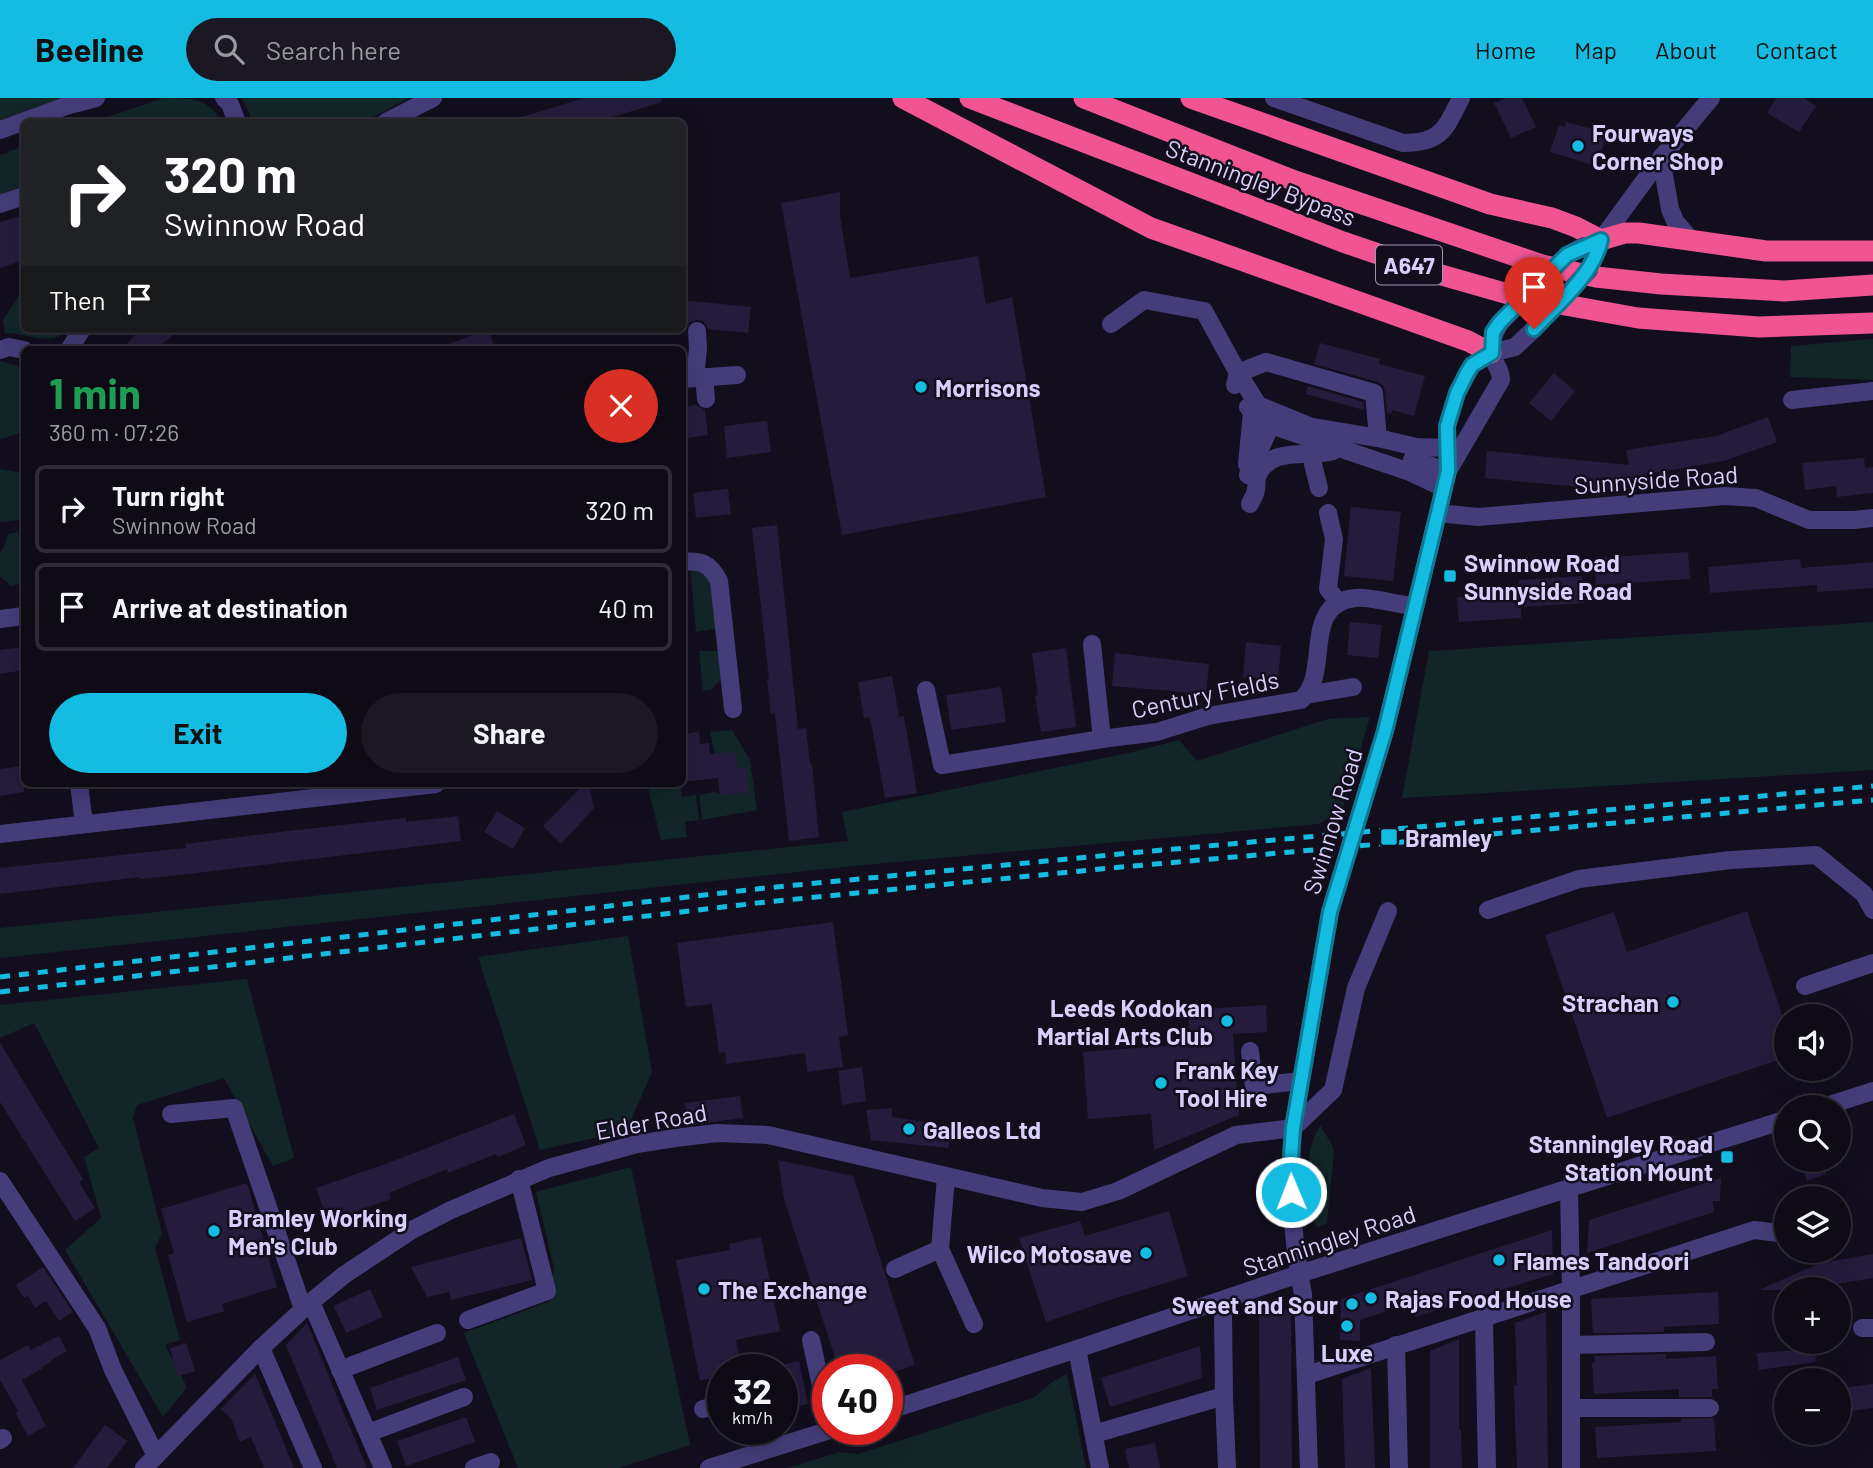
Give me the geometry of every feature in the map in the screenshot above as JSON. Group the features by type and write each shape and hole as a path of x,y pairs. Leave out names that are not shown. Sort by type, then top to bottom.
{"highway":[{"name":"A647","path":"903,98 1151,228 1468,341 1492,353"},
{"name":"Stanningley Bypass","path":"970,98 1342,242 1431,272 1515,296 1651,320 1759,327 1873,323"},
{"name":"Stanningley Bypass","path":"1084,98 1295,181 1542,265 1596,277 1661,284 1784,291 1873,285"},
{"path":"1191,98 1490,204 1552,218 1576,227 1595,245 1625,233 1639,233 1766,251 1873,251"}],"street":[{"path":"30,119 96,98"},
{"path":"224,98 230,104 236,119"},
{"path":"392,119 433,98"},
{"path":"1274,98 1404,143 1423,143 1438,135 1449,122 1461,98"},
{"name":"Swinnow Road","path":"1309,1468 1303,1294 1291,1192 1293,1128 1330,912 1385,731 1446,479 1447,426 1457,393 1472,365 1492,353 1515,347 1589,270 1595,245 1711,98"},
{"path":"0,130 21,122"},
{"path":"1661,158 1670,209 1675,221 1692,241"},
{"path":"0,204 21,197"},
{"name":"Swinnow Road","path":"1446,479 1501,380 1501,372 1492,353 1493,332 1567,255 1595,245"},
{"path":"1144,300 1197,318 1237,380 1274,419"},
{"path":"1111,324 1144,300 1204,312 1252,412 1247,491"},
{"path":"697,331 694,378 706,399"},
{"path":"0,350 9,347 21,349"},
{"path":"1237,380 1266,362 1374,393 1378,438"},
{"path":"694,378 737,375"},
{"path":"1792,400 1873,391"},
{"path":"1252,412 1274,419 1312,440 1410,472 1446,479"},
{"path":"1247,491 1274,419"},
{"path":"1247,491 1256,491 1256,478 1265,464 1312,440 1378,438 1416,447 1448,448"},
{"path":"1312,440 1313,464 1319,488"},
{"path":"1412,460 1446,479"},
{"name":"Sunnyside Road","path":"1438,513 1478,517 1725,496 1756,498 1809,520 1873,518"},
{"path":"1328,513 1334,539 1328,589 1339,603 1356,597 1415,606"},
{"path":"686,562 695,561 712,568 719,581 733,709"},
{"name":"Century Fields","path":"926,690 942,765 1157,732 1208,716 1301,700 1307,695 1314,679 1326,613 1339,603"},
{"path":"0,619 21,616"},
{"name":"Century Fields","path":"1092,644 1102,739"},
{"path":"1307,695 1353,687"},
{"path":"79,787 84,824"},
{"path":"0,834 410,787"},
{"path":"1488,910 1579,879 1731,860 1816,855 1870,899"},
{"path":"1293,1128 1333,1090 1356,988 1388,911"},
{"path":"1805,986 1873,963"},
{"path":"1250,1051 1254,1086 1301,1081"},
{"path":"1851,1098 1873,1091"},
{"path":"171,1114 234,1108 307,1306 340,1370 383,1468"},
{"name":"Stanningley Road","path":"903,1406 1299,1274 1774,1123"},
{"name":"Elder Road","path":"150,1462 261,1348 344,1275 412,1230 519,1179 549,1168 637,1144 675,1138 717,1133 768,1135 1042,1198 1082,1202 1118,1191 1236,1135 1293,1128"},
{"path":"946,1177 940,1249 974,1324"},
{"path":"468,1320 547,1291 519,1179"},
{"path":"0,1181 97,1328 106,1373 150,1462"},
{"path":"1569,1189 1571,1468"},
{"path":"1307,1375 1754,1230 1774,1232"},
{"path":"895,1269 940,1249"},
{"path":"1220,1301 1223,1315 1227,1468"},
{"path":"1484,1319 1487,1468"},
{"path":"340,1370 437,1333"},
{"path":"811,1340 814,1354"},
{"path":"1571,1345 1706,1342"},
{"path":"1396,1345 1399,1468"},
{"path":"261,1348 313,1468"},
{"path":"1077,1349 1100,1468"},
{"path":"1094,1434 1224,1395"},
{"path":"368,1433 464,1398"},
{"path":"703,1409 707,1408"},
{"path":"1571,1408 1710,1408"},
{"path":"709,1468 812,1435"},
{"path":"758,1445 769,1468"}],"green space":[{"path":"0,98 62,98 0,120"},
{"path":"163,98 183,98 205,104 220,119 102,119"},
{"path":"242,98 409,98 370,119 252,119"},
{"path":"21,147 21,187 0,196 0,155"},
{"path":"21,293 21,333 66,333 47,339 5,333 3,320"},
{"path":"1873,339 1873,380 1790,377 1791,346"},
{"path":"0,361 21,367 21,432 0,440"},
{"path":"0,469 21,472 20,520 0,522"},
{"path":"18,532 21,548 21,584 11,586 0,576 0,553 8,534"},
{"path":"690,564 706,575 710,582 718,628 696,632"},
{"path":"1873,622 1873,770 1402,798 1429,651"},
{"path":"699,651 721,651 722,678 711,690 703,691"},
{"path":"1370,717 1342,811 1318,824 853,866 0,958 0,928 848,841 842,812 1133,752 1179,740 1197,761 1328,719"},
{"path":"732,730 750,760 757,810 702,820 699,795 715,792 720,794 710,732"},
{"path":"648,787 680,787 682,797 696,795 699,820 685,822 687,837 661,840"},
{"path":"628,936 652,1072 626,1131 540,1150 478,957"},
{"path":"247,979 294,1158 273,1166 224,1078 137,1105 133,1118 162,1233 155,1248 180,1340 165,1345 187,1387 163,1417 65,1250 101,1218 84,1157 99,1148 34,1023 0,1038 0,1005"},
{"path":"1320,1125 1334,1152 1327,1223 1317,1227 1314,1222 1308,1173 1310,1150"},
{"path":"631,1167 690,1445 619,1468 518,1468 464,1333 550,1301 554,1269 536,1192"},
{"path":"1067,1374 1086,1468 788,1468 839,1452 858,1454 886,1445 903,1445 903,1440 1033,1398"}],"building":[{"path":"584,98 661,98 662,102 606,119 518,118"},
{"path":"1506,98 1522,98 1536,127 1511,138 1494,103"},
{"path":"1776,98 1804,98 1816,106 1799,132 1767,113"},
{"name":"Fourways Corner Shop","path":"1566,122 1596,130 1595,136 1605,139 1597,166 1550,152 1559,125 1565,127"},
{"name":"Morrisons","path":"840,192 840,216 850,278 978,256 986,304 1012,297 1046,497 842,535 781,203"},
{"path":"21,216 21,261 0,268 0,222"},
{"path":"686,300 751,307 748,333 708,329 703,321 697,320 690,322 687,327"},
{"path":"137,333 176,333 159,346 125,346"},
{"path":"478,333 490,333 494,346 444,346"},
{"path":"1320,343 1380,359 1379,364 1425,376 1414,416 1392,410 1391,414 1387,412 1385,391 1378,382 1314,364"},
{"path":"1554,373 1575,391 1551,421 1529,403"},
{"path":"1308,386 1363,402 1364,410 1306,394"},
{"path":"696,405 705,410 708,435 686,438 686,406"},
{"path":"1768,417 1777,442 1724,461 1612,480 1611,490 1485,478 1487,451 1629,465 1626,450 1716,436"},
{"path":"767,421 771,452 727,458 724,426"},
{"path":"1864,458 1865,468 1873,467 1873,493 1837,497 1836,486 1805,490 1802,463"},
{"path":"728,489 731,514 696,518 693,493"},
{"path":"1351,507 1401,512 1393,581 1344,576"},
{"path":"777,525 798,729 806,728 819,837 789,841 775,713 771,714 752,528"},
{"path":"1688,552 1690,579 1596,585 1594,558"},
{"path":"1800,559 1801,568 1873,562 1873,588 1817,592 1817,585 1710,593 1708,567"},
{"path":"1582,576 1584,603 1521,607 1521,618 1459,622 1457,597 1519,593 1519,580"},
{"path":"1350,622 1382,625 1378,658 1347,655"},
{"path":"1246,642 1281,646 1278,680 1243,677"},
{"path":"21,647 21,670 0,674 0,650"},
{"path":"1066,648 1076,727 1041,732 1032,653"},
{"path":"1115,653 1209,664 1206,694 1112,686"},
{"path":"892,676 899,717 904,716 917,793 885,798 870,717 864,718 858,682"},
{"path":"1001,687 1006,722 951,730 946,695"},
{"path":"699,731 700,744 709,743 710,754 735,752 737,768 746,767 749,792 720,795 718,778 686,782 686,734"},
{"path":"21,766 21,787 24,787 24,792 0,796 0,769"},
{"path":"581,787 590,787 594,808 561,844 543,826"},
{"path":"497,811 525,828 513,849 484,832"},
{"path":"458,816 461,841 0,894 0,868 186,848 185,844 288,831 406,818 406,822"},
{"name":"Strachan","path":"1747,911 1779,1004 1774,1004 1774,1061 1607,1118 1545,935 1614,912 1627,952"},
{"path":"833,922 848,1035 839,1037 843,1067 807,1072 805,1053 726,1064 725,1052 719,1053 712,1004 686,1007 677,943"},
{"name":"Frank Key Tool Hire","path":"1266,1005 1267,1032 1233,1034 1239,1115 1154,1150 1151,1114 1088,1119 1083,1052 1190,1044 1188,1010"},
{"path":"0,1043 83,1179 79,1182 95,1208 75,1221 0,1102"},
{"path":"862,1067 866,1101 842,1105 838,1071"},
{"path":"740,1096 743,1118 688,1125 685,1103"},
{"name":"Galleos Ltd","path":"892,1108 892,1117 946,1125 952,1132 948,1148 871,1140 866,1110"},
{"path":"514,1114 526,1145 448,1173 447,1169 389,1193 391,1199 328,1221 316,1188"},
{"path":"778,1160 853,1176 915,1365 903,1369 903,1354 834,1354 784,1199"},
{"path":"1804,1172 1825,1172 1826,1174 1807,1181"},
{"path":"1721,1178 1720,1201 1713,1201 1714,1212 1587,1253 1589,1220"},
{"name":"Bramley Working Men's Club","path":"247,1183 277,1287 222,1304 224,1311 187,1322 168,1255 174,1253 161,1209"},
{"path":"1169,1211 1188,1276 1046,1322 1019,1238 1080,1221 1085,1236"},
{"path":"1552,1230 1553,1274 1415,1317 1410,1303 1360,1320 1360,1341 1340,1340 1341,1299"},
{"path":"761,1237 780,1331 736,1340 739,1354 707,1354 707,1379 700,1381 676,1260 730,1250 729,1244"},
{"path":"521,1238 532,1280 451,1300 449,1292 427,1297 411,1267"},
{"path":"1873,1254 1873,1278 1851,1282 1851,1277 1788,1277 1820,1263 1851,1263 1851,1258"},
{"path":"43,1267 73,1312 59,1321 46,1301 35,1308 28,1296 24,1298 16,1285"},
{"path":"1774,1283 1774,1290 1759,1290"},
{"path":"370,1289 383,1317 346,1333 334,1306"},
{"path":"1718,1292 1719,1324 1664,1327 1664,1332 1593,1333 1591,1299"},
{"path":"1291,1308 1292,1468 1260,1468 1259,1316"},
{"path":"1546,1312 1548,1468 1517,1468 1515,1323"},
{"path":"307,1323 367,1468 337,1468 286,1345"},
{"path":"59,1336 67,1351 22,1380 46,1426 28,1436 15,1412 18,1411 0,1380 0,1360 28,1345 31,1350"},
{"path":"1459,1339 1459,1430 1462,1468 1430,1468 1430,1351"},
{"path":"186,1343 195,1371 178,1376 170,1348"},
{"path":"1200,1346 1202,1378 1110,1407 1101,1378"},
{"path":"1757,1353 1815,1354 1816,1362 1759,1370"},
{"path":"1666,1354 1666,1359 1716,1356 1718,1389 1712,1389 1712,1397 1679,1397 1679,1389 1594,1394 1594,1356"},
{"path":"458,1357 466,1380 377,1410 370,1388"},
{"path":"798,1361 808,1404 798,1406"},
{"path":"1371,1368 1375,1468 1345,1468 1342,1379"},
{"path":"255,1374 294,1468 264,1468 251,1437 240,1442 231,1418 221,1409"},
{"path":"1873,1384 1873,1408 1851,1411 1851,1387"},
{"path":"466,1417 475,1442 406,1466 397,1441"},
{"path":"1714,1418 1716,1451 1597,1458 1595,1427"},
{"path":"105,1425 127,1441 107,1468 73,1468"},
{"path":"1155,1443 1160,1468 1129,1468 1125,1449"}],"railway":[{"path":"0,977 765,888 1873,786"},
{"path":"0,992 766,902 1111,868 1873,800"}],"place":[{"name":"Fourways Corner Shop","path":"1578,146"},
{"name":"Morrisons","path":"921,387"},
{"name":"Swinnow Road Sunnyside Road","path":"1450,576"},
{"name":"Bramley","path":"1389,837"},
{"name":"Strachan","path":"1673,1002"},
{"name":"Leeds Kodokan Martial Arts Club","path":"1227,1021"},
{"name":"Frank Key Tool Hire","path":"1161,1083"},
{"name":"Galleos Ltd","path":"909,1129"},
{"name":"Stanningley Road Station Mount","path":"1727,1157"},
{"name":"Bramley Working Men's Club","path":"214,1231"},
{"name":"Wilco Motosave","path":"1146,1253"},
{"name":"Flames Tandoori","path":"1499,1260"},
{"name":"The Exchange","path":"704,1289"},
{"name":"Rajas Food House","path":"1371,1298"},
{"name":"Sweet and Sour","path":"1352,1304"},
{"name":"Luxe","path":"1347,1326"}],"route":[{"path":"1291,1192 1293,1128 1330,912 1385,731 1448,471 1447,426 1457,393 1472,365 1492,353 1493,332 1500,322 1567,255 1601,240 1589,270 1534,329"}]}
